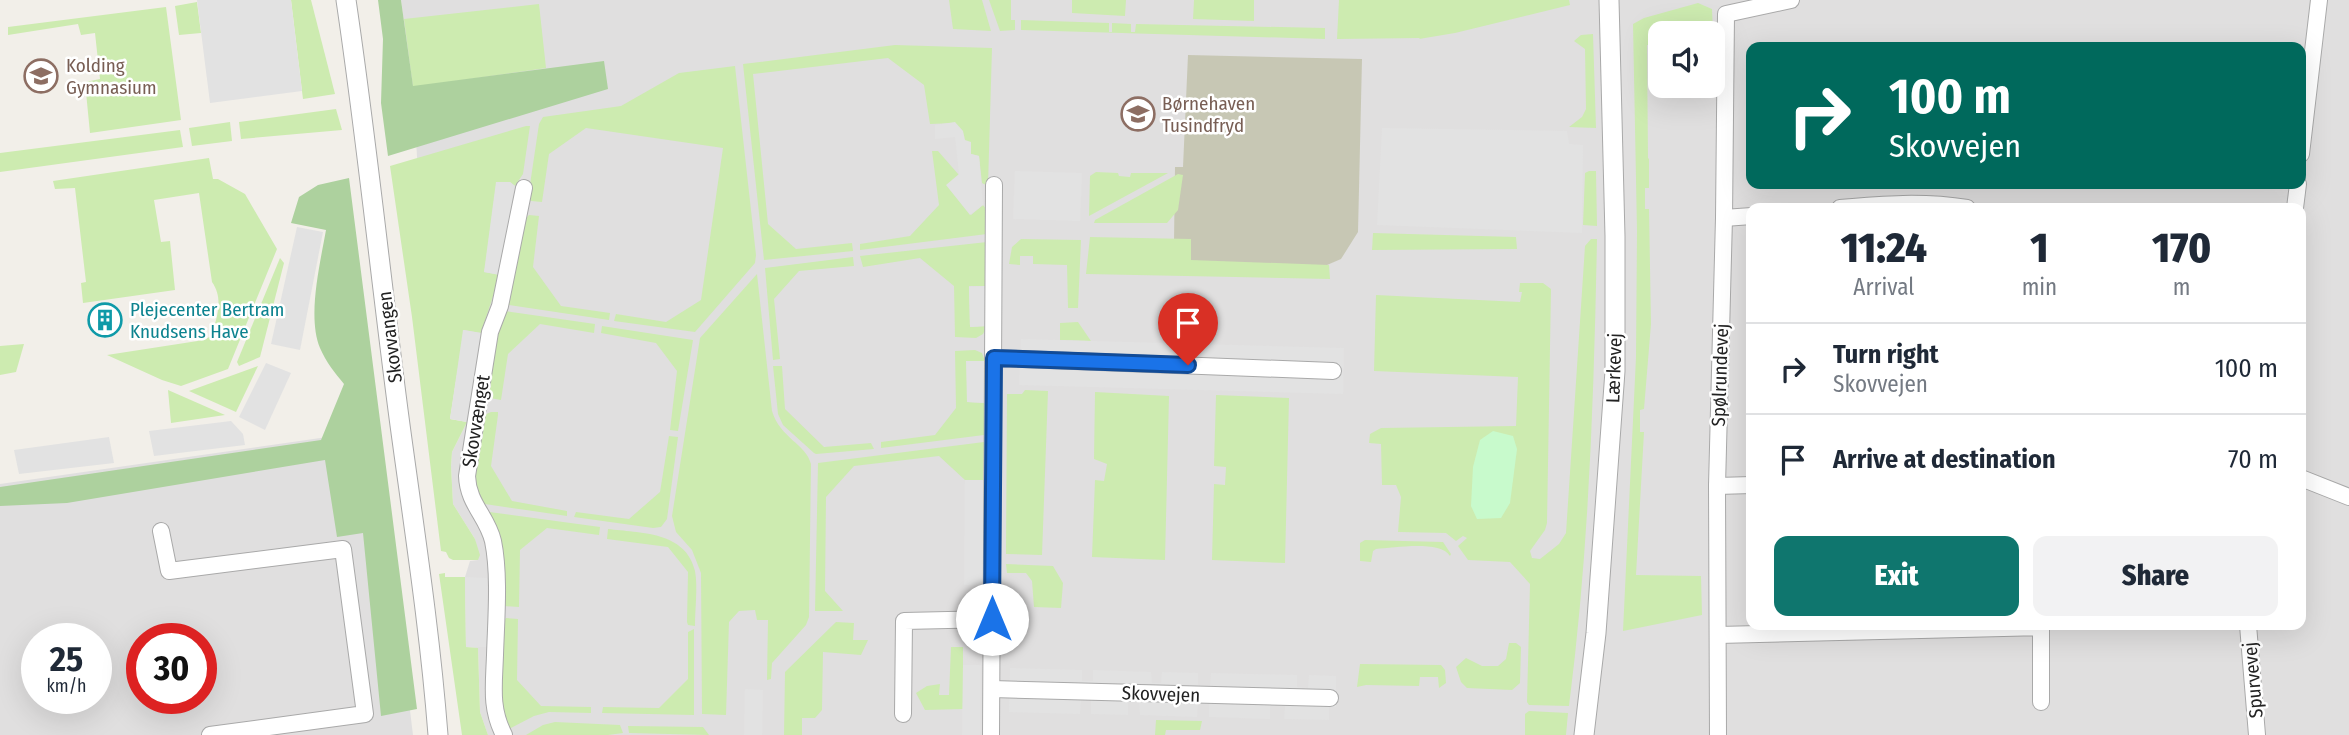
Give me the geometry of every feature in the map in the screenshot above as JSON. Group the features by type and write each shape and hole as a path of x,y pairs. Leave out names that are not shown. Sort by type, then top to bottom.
{"street":[{"name":"Skovvangen","path":"346,0 433,674 438,735"},
{"name":"Lærkevej","path":"1584,735 1596,633 1615,371 1615,211 1609,0"},
{"name":"Spølrundevej","path":"1718,735 1717,486 1726,14 1791,0"},
{"path":"2306,111 2319,0"},
{"path":"991,735 994,186"},
{"name":"Skovvænget","path":"504,735 493,706 496,611 492,540 471,499 467,476 490,332 500,306 524,188"},
{"path":"1724,218 1746,216"},
{"path":"994,358 1333,371"},
{"path":"2306,480 2349,497"},
{"path":"1717,486 1746,485"},
{"path":"161,531 169,571 343,549 365,714 304,729 210,735"},
{"path":"904,714 904,621 992,619"},
{"path":"1718,635 1920,630"},
{"path":"2041,630 2041,702"},
{"name":"Spurvevej","path":"2248,630 2257,735"},
{"name":"Skovvangen","path":"433,674 447,735"},
{"name":"Skovvejen","path":"992,689 1330,698"}],"shaded area":[{"path":"197,0 291,0 302,91 210,103"},
{"path":"401,0 2349,0 2349,735 488,735 480,712 478,648 466,647 465,577 470,561 478,560 475,539 453,504 452,452 467,422 420,209 413,87"},
{"path":"1188,55 1362,59 1358,232 1341,259 1320,268 1189,267 1174,242 1175,167 1183,167"},
{"path":"955,122 963,131 965,140 971,142 971,154 979,156 983,205 970,215 946,185 959,174 955,137 935,139 935,125"},
{"path":"1382,128 1567,131 1569,144 1583,145 1582,233 1377,225"},
{"path":"1015,171 1082,173 1080,221 1013,219"},
{"path":"496,182 510,182 515,186 500,275 484,272"},
{"path":"297,227 323,232 300,350 271,344"},
{"path":"988,286 987,326 970,327 969,287"},
{"path":"463,330 481,333 467,422 450,419"},
{"path":"1021,339 1344,348 1343,394 1019,385"},
{"path":"966,361 985,361 986,403 967,402"},
{"path":"266,363 291,373 265,430 239,417"},
{"path":"231,421 243,434 245,445 154,456 149,431"},
{"path":"376,430 413,735 0,735 0,484"},
{"path":"109,437 114,463 19,474 14,450"},
{"path":"965,480 995,480 994,586 964,585"},
{"path":"465,577 487,578 487,647 466,647"},
{"path":"963,665 981,665 980,735 962,735"},
{"path":"1010,668 1082,670 1082,681 1093,681 1093,670 1151,672 1152,683 1161,683 1162,672 1198,673 1198,685 1210,686 1211,673 1297,675 1297,687 1308,688 1309,675 1336,676 1336,707 1329,707 1329,720 1284,719 1285,704 1270,703 1270,719 1209,717 1209,704 1198,704 1197,717 1140,715 1139,701 1128,701 1128,715 1091,714 1091,700 1081,700 1080,714 1009,712"},
{"path":"745,689 763,690 762,735 744,735"}],"green space":[{"path":"291,0 311,0 335,94 303,99"},
{"path":"378,0 401,0 413,86 604,61 608,89 388,156 381,103 383,39"},
{"path":"949,0 982,0 991,31 953,29"},
{"path":"989,0 1011,0 1011,20 1015,20 1015,30 1000,31"},
{"path":"1072,0 1126,0 1125,16 1072,13"},
{"path":"1194,0 1254,0 1254,21 1193,19"},
{"path":"1339,0 1569,0 1570,5 1419,39 1337,39"},
{"path":"197,2 201,33 179,35 175,6"},
{"path":"1698,3 1712,9 1712,21 1648,21 1649,188 1645,188 1645,209 1649,209 1651,324 1644,409 1640,410 1640,432 1644,432 1636,575 1701,576 1702,615 1623,631 1636,357 1637,231 1633,24 1644,18"},
{"path":"539,4 546,68 413,87 404,19"},
{"path":"166,7 181,120 90,133 85,82 100,79 95,33 81,35 78,24 8,35 8,27"},
{"path":"1021,20 1109,23 1109,32 1112,32 1112,23 1131,24 1131,32 1135,32 1136,24 1325,28 1325,39 1021,30"},
{"path":"1593,34 1596,128 1569,127 1582,117 1586,109 1585,49 1574,41 1581,35"},
{"path":"895,45 992,48 988,186 982,183 979,156 971,154 955,123 930,124 924,85 888,58 753,74 768,224 796,249 852,243 853,251 764,260 743,64"},
{"path":"735,66 755,263 695,332 614,321 616,314 666,322 701,300 723,148 586,128 549,154 542,202 531,201 528,198 539,124 543,117 621,106 679,73"},
{"path":"336,109 342,130 241,139 239,122"},
{"path":"230,122 232,141 192,146 189,128"},
{"path":"530,126 523,174 515,186 510,182 484,272 500,275 481,333 464,330 450,419 467,422 452,452 453,504 475,539 480,555 478,560 453,560 446,552 441,551 390,166"},
{"path":"180,130 183,147 0,172 0,153"},
{"path":"932,151 938,151 959,175 971,215 983,205 986,209 987,234 860,250 860,244 910,236 939,205"},
{"path":"209,158 213,179 218,179 245,194 277,249 228,369 181,386 107,355 204,340 211,336 219,302 212,282 199,193 154,200 161,242 170,241 175,290 83,303 81,283 86,282 75,188 55,189 53,181"},
{"path":"1596,171 1597,226 1583,225 1585,173"},
{"path":"1096,172 1118,173 1119,176 1130,177 1131,173 1168,173 1089,216 1090,176"},
{"path":"1178,174 1183,175 1178,210 1167,223 1094,223 1095,220"},
{"path":"349,178 417,709 381,716 363,533 337,537 325,460 67,503 0,506 0,487 321,440 344,384 322,353 316,335 316,290 326,230 291,223 299,197 318,185"},
{"path":"529,215 539,216 533,267 561,306 610,313 609,320 509,305 525,219"},
{"path":"1373,233 1516,237 1517,249 1372,250"},
{"path":"1090,237 1191,239 1191,260 1329,265 1330,279 1086,274"},
{"path":"1021,239 1081,240 1078,308 1068,308 1067,265 1033,264 1033,256 1020,256 1020,265 1009,264 1012,247"},
{"path":"1591,239 1597,239 1589,473 1569,706 1529,705 1530,584 1510,562 1468,560 1458,546 1467,538 1463,536 1456,541 1446,533 1398,532 1401,497 1396,485 1382,485 1381,444 1369,443 1370,434 1381,428 1516,426 1518,377 1374,371 1376,295 1520,302 1520,283 1543,283 1551,289 1547,523 1530,551 1532,558 1540,559 1559,544 1566,533 1585,246"},
{"path":"987,242 988,286 969,286 970,327 987,326 983,334 976,338 955,337 954,286 920,258 863,267 860,256"},
{"path":"853,257 854,266 799,271 774,299 780,359 773,360 765,268"},
{"path":"280,258 284,263 260,357 239,366 237,362"},
{"path":"757,274 772,411 781,428 804,451 811,464 809,617 806,625 772,663 771,679 767,680 768,620 757,620 755,610 739,611 729,622 726,715 702,714 701,573 692,550 676,532 672,516 700,338"},
{"path":"505,311 595,324 594,333 540,324 508,354 501,400 490,398 487,393 494,339"},
{"path":"1078,322 1091,341 1060,340 1060,323"},
{"path":"602,326 693,340 678,431 670,430 677,371 656,343 601,333"},
{"path":"24,344 16,372 0,375 0,346"},
{"path":"975,350 982,353 985,361 967,361 967,402 986,403 984,435 881,448 881,442 935,435 956,408 955,351"},
{"path":"258,366 236,412 189,391"},
{"path":"773,366 782,366 785,409 824,447 871,443 874,449 814,453 783,425 778,414"},
{"path":"168,390 225,415 171,423"},
{"path":"1025,390 1048,391 1042,555 1006,554 1007,394 1022,394"},
{"path":"1095,392 1169,396 1165,560 1092,557 1095,480 1104,481 1107,464 1094,459"},
{"path":"1216,395 1289,398 1285,563 1212,560 1214,484 1225,485 1226,467 1214,466"},
{"path":"498,412 491,466 512,501 567,511 567,516 478,503 475,480 484,415"},
{"path":"1493,431 1513,436 1517,449 1510,503 1501,518 1477,519 1471,506 1473,467 1480,440"},
{"path":"669,436 678,437 667,519 661,527 574,517 576,512 629,519 660,492"},
{"path":"984,442 983,480 965,480 939,456 854,466 826,497 825,591 843,611 815,611 818,463"},
{"path":"482,511 600,527 599,535 547,528 520,550 519,607 504,606"},
{"path":"608,529 660,536 682,548 695,571 695,626 688,625 687,622 688,572 668,547 607,539"},
{"path":"1365,540 1443,542 1451,554 1450,556 1445,551 1427,546 1376,549 1371,562 1360,561 1360,543"},
{"path":"1006,564 1053,566 1063,583 1061,608 1034,607 1032,581 1026,573 1007,573"},
{"path":"445,573 445,577 465,577 466,647 478,648 480,712 488,735 462,735 439,574"},
{"path":"506,618 518,619 517,680 541,706 591,707 591,713 549,712 534,716 509,729 501,710 503,623"},
{"path":"836,622 854,623 853,640 868,640 861,655 823,652 822,710 815,718 802,718 802,735 784,735 785,672"},
{"path":"694,629 694,715 602,713 603,707 659,708 688,679 688,632"},
{"path":"1509,643 1516,643 1521,647 1520,683 1512,690 1467,688 1461,682 1456,667 1466,658 1482,666 1498,666 1506,659"},
{"path":"951,647 963,647 963,709 925,710 916,693 927,686 940,684 939,695 949,695"},
{"path":"1360,664 1441,665 1445,670 1446,683 1439,688 1438,677 1420,677 1419,686 1357,687"},
{"path":"1529,711 1568,713 1566,735 1525,735 1525,714"},
{"path":"1156,720 1202,721 1200,730 1166,730 1165,735 1155,735"},
{"path":"555,722 620,725 623,733 526,735 543,725"},
{"path":"628,726 703,727 709,735 629,733"}],"place":[{"name":"Kolding Gymnasium","path":"41,76"},
{"name":"Børnehaven Tusindfryd","path":"1138,114"},
{"name":"Plejecenter Bertram Knudsens Have","path":"105,320"}],"route":[{"path":"992,619 994,358 1188,365"}]}
